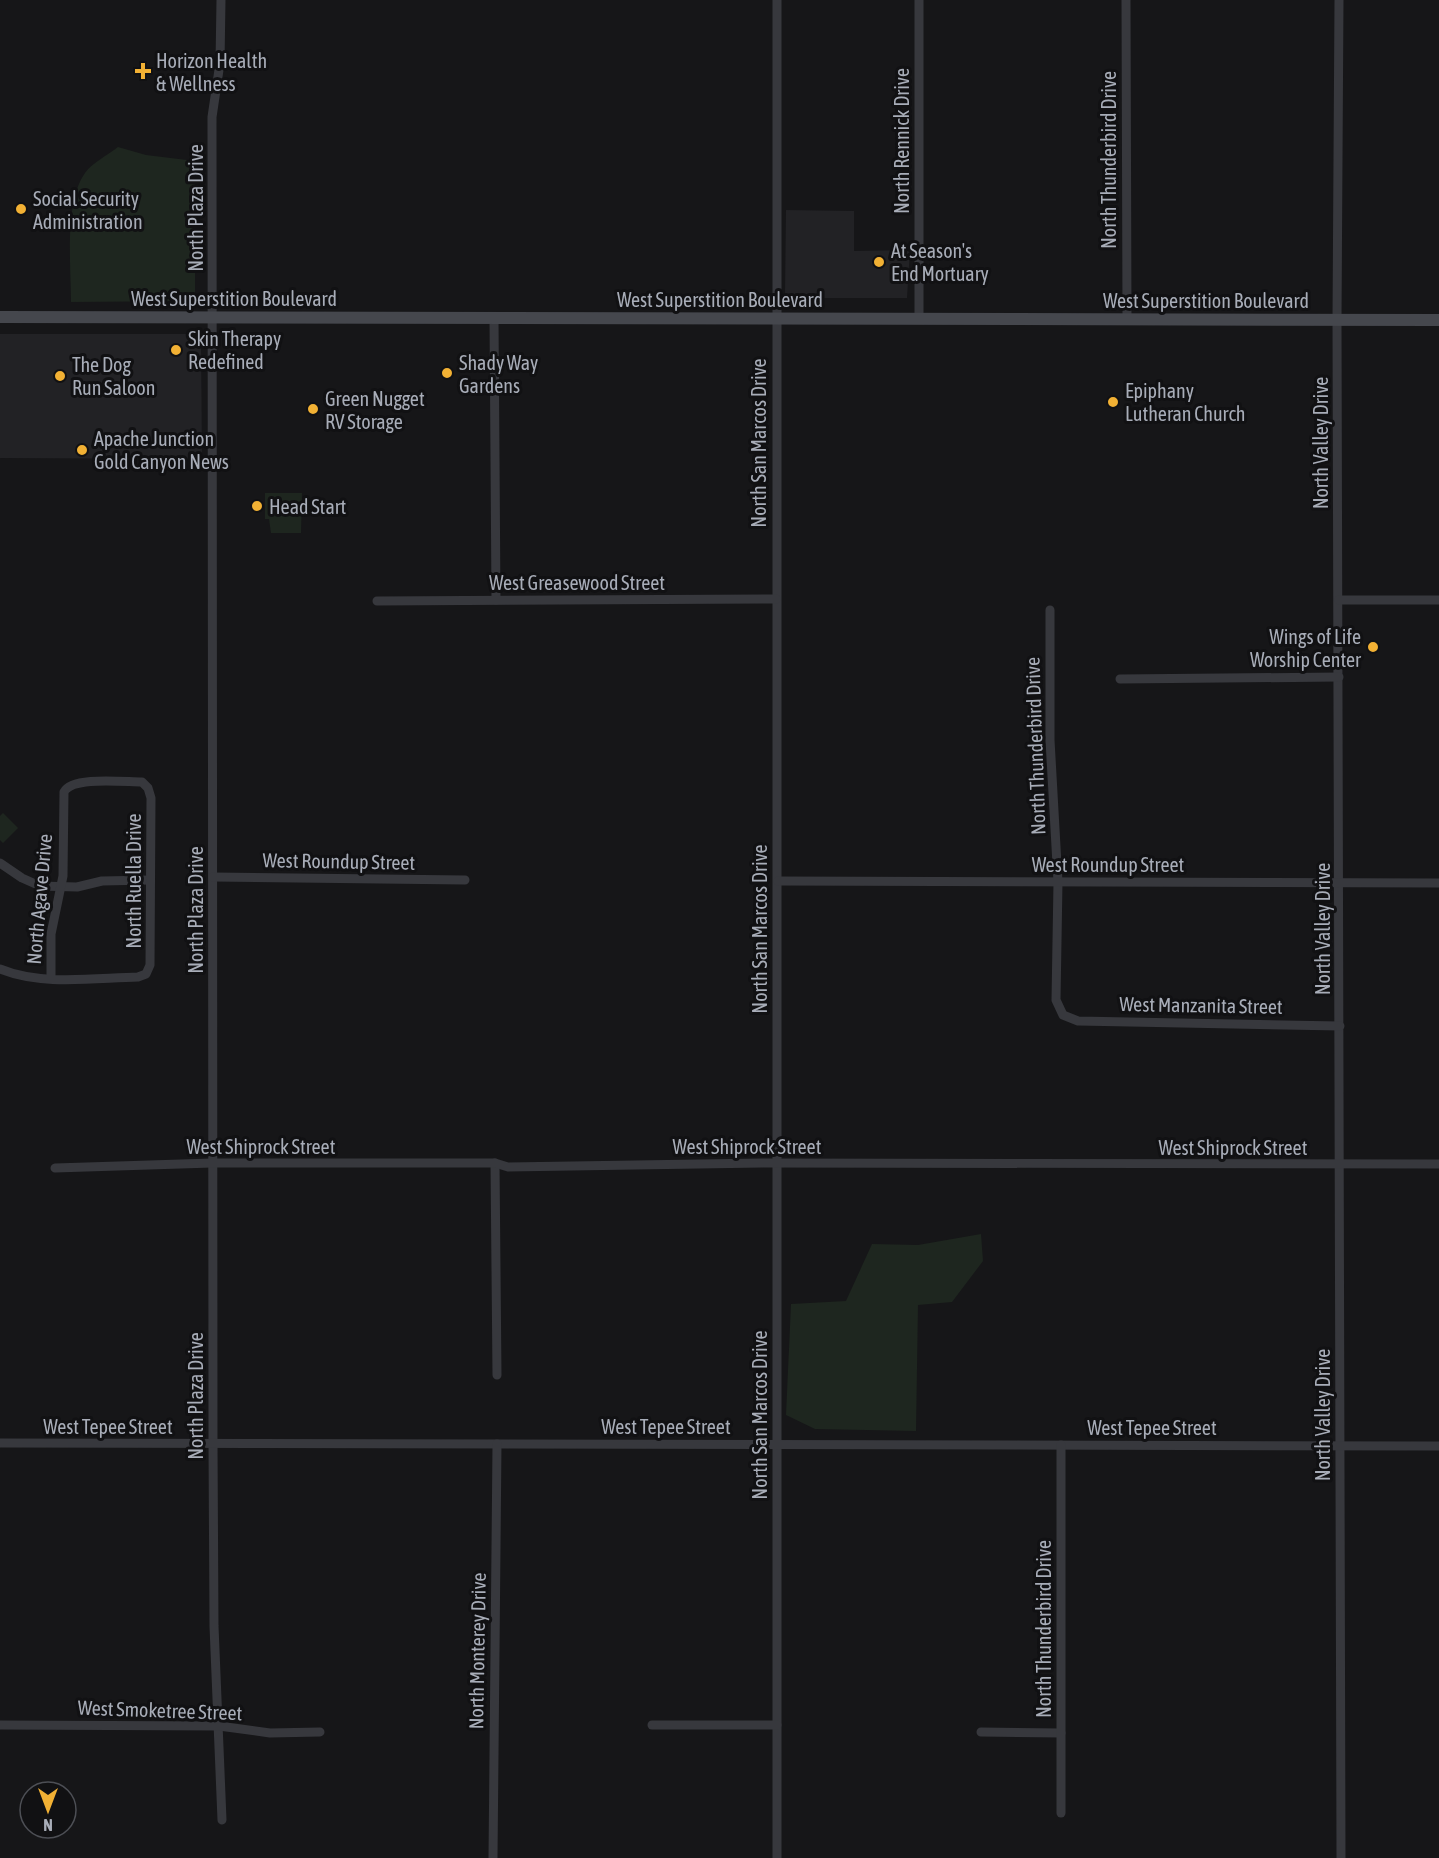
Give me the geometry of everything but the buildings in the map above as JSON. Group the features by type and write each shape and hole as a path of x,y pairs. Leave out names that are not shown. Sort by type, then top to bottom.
{"main road":[{"name":"West Superstition Boulevard","path":"0,317 1439,320"}],"street":[{"name":"North Plaza Drive","path":"221,0 220,63 212,117 212,1163 214,1626 222,1820"},
{"name":"North San Marcos Drive","path":"777,0 777,1858"},
{"name":"North Rennick Drive","path":"919,0 919,319"},
{"name":"North Thunderbird Drive","path":"1126,0 1127,319"},
{"name":"North Valley Drive","path":"1339,0 1337,320 1340,677 1341,1858"},
{"path":"494,318 496,600"},
{"name":"West Greasewood Street","path":"377,602 776,599"},
{"path":"1339,600 1439,600"},
{"name":"North Thunderbird Drive","path":"1050,609 1050,740 1058,882 1056,1000 1063,1014"},
{"path":"1120,679 1340,677"},
{"name":"North Ruella Drive","path":"51,978 138,977 146,974 150,966 151,798 148,788 142,782 77,783 67,788"},
{"name":"North Agave Drive","path":"51,978 51,934 61,887 64,798 67,788"},
{"path":"0,863 22,878 40,886 61,887 102,881 150,880"},
{"name":"West Roundup Street","path":"213,877 465,880"},
{"name":"West Roundup Street","path":"778,881 1439,883"},
{"path":"0,969 18,976 51,978"},
{"name":"West Manzanita Street","path":"1063,1014 1078,1021 1340,1026"},
{"name":"West Shiprock Street","path":"55,1168 212,1163 495,1163 508,1167 777,1163 1439,1164"},
{"path":"495,1163 497,1375"},
{"name":"West Tepee Street","path":"0,1443 1439,1446"},
{"name":"North Monterey Drive","path":"493,1858 497,1444"},
{"name":"North Thunderbird Drive","path":"1061,1445 1061,1813"},
{"name":"West Smoketree Street","path":"0,1725 219,1726 270,1733 320,1732"},
{"path":"652,1725 777,1725"},
{"path":"981,1732 1061,1732"}],"shaded area":[{"path":"118,147 146,155 195,161 195,301 71,302 71,217 78,185 88,169"},
{"path":"786,210 854,211 854,251 910,250 907,298 789,298 785,294"},
{"path":"0,334 192,334 201,341 202,459 0,458"},
{"path":"265,493 302,493 301,533 271,533 269,519 265,519"},
{"path":"3,813 18,828 3,843 0,840 0,816"},
{"path":"981,1234 983,1261 952,1302 918,1305 916,1431 815,1429 786,1415 791,1304 846,1301 872,1244 918,1245"}],"place":[{"name":"Horizon Health & Wellness","path":"143,71"},
{"name":"Social Security Administration","path":"21,209"},
{"name":"At Season's End Mortuary","path":"879,262"},
{"name":"Skin Therapy Redefined","path":"176,350"},
{"name":"Shady Way Gardens","path":"447,373"},
{"name":"The Dog Run Saloon","path":"60,376"},
{"name":"Epiphany Lutheran Church","path":"1113,402"},
{"name":"Green Nugget RV Storage","path":"313,409"},
{"name":"Apache Junction Gold Canyon News","path":"82,450"},
{"name":"Head Start","path":"257,506"},
{"name":"Wings of Life Worship Center","path":"1373,647"}]}
